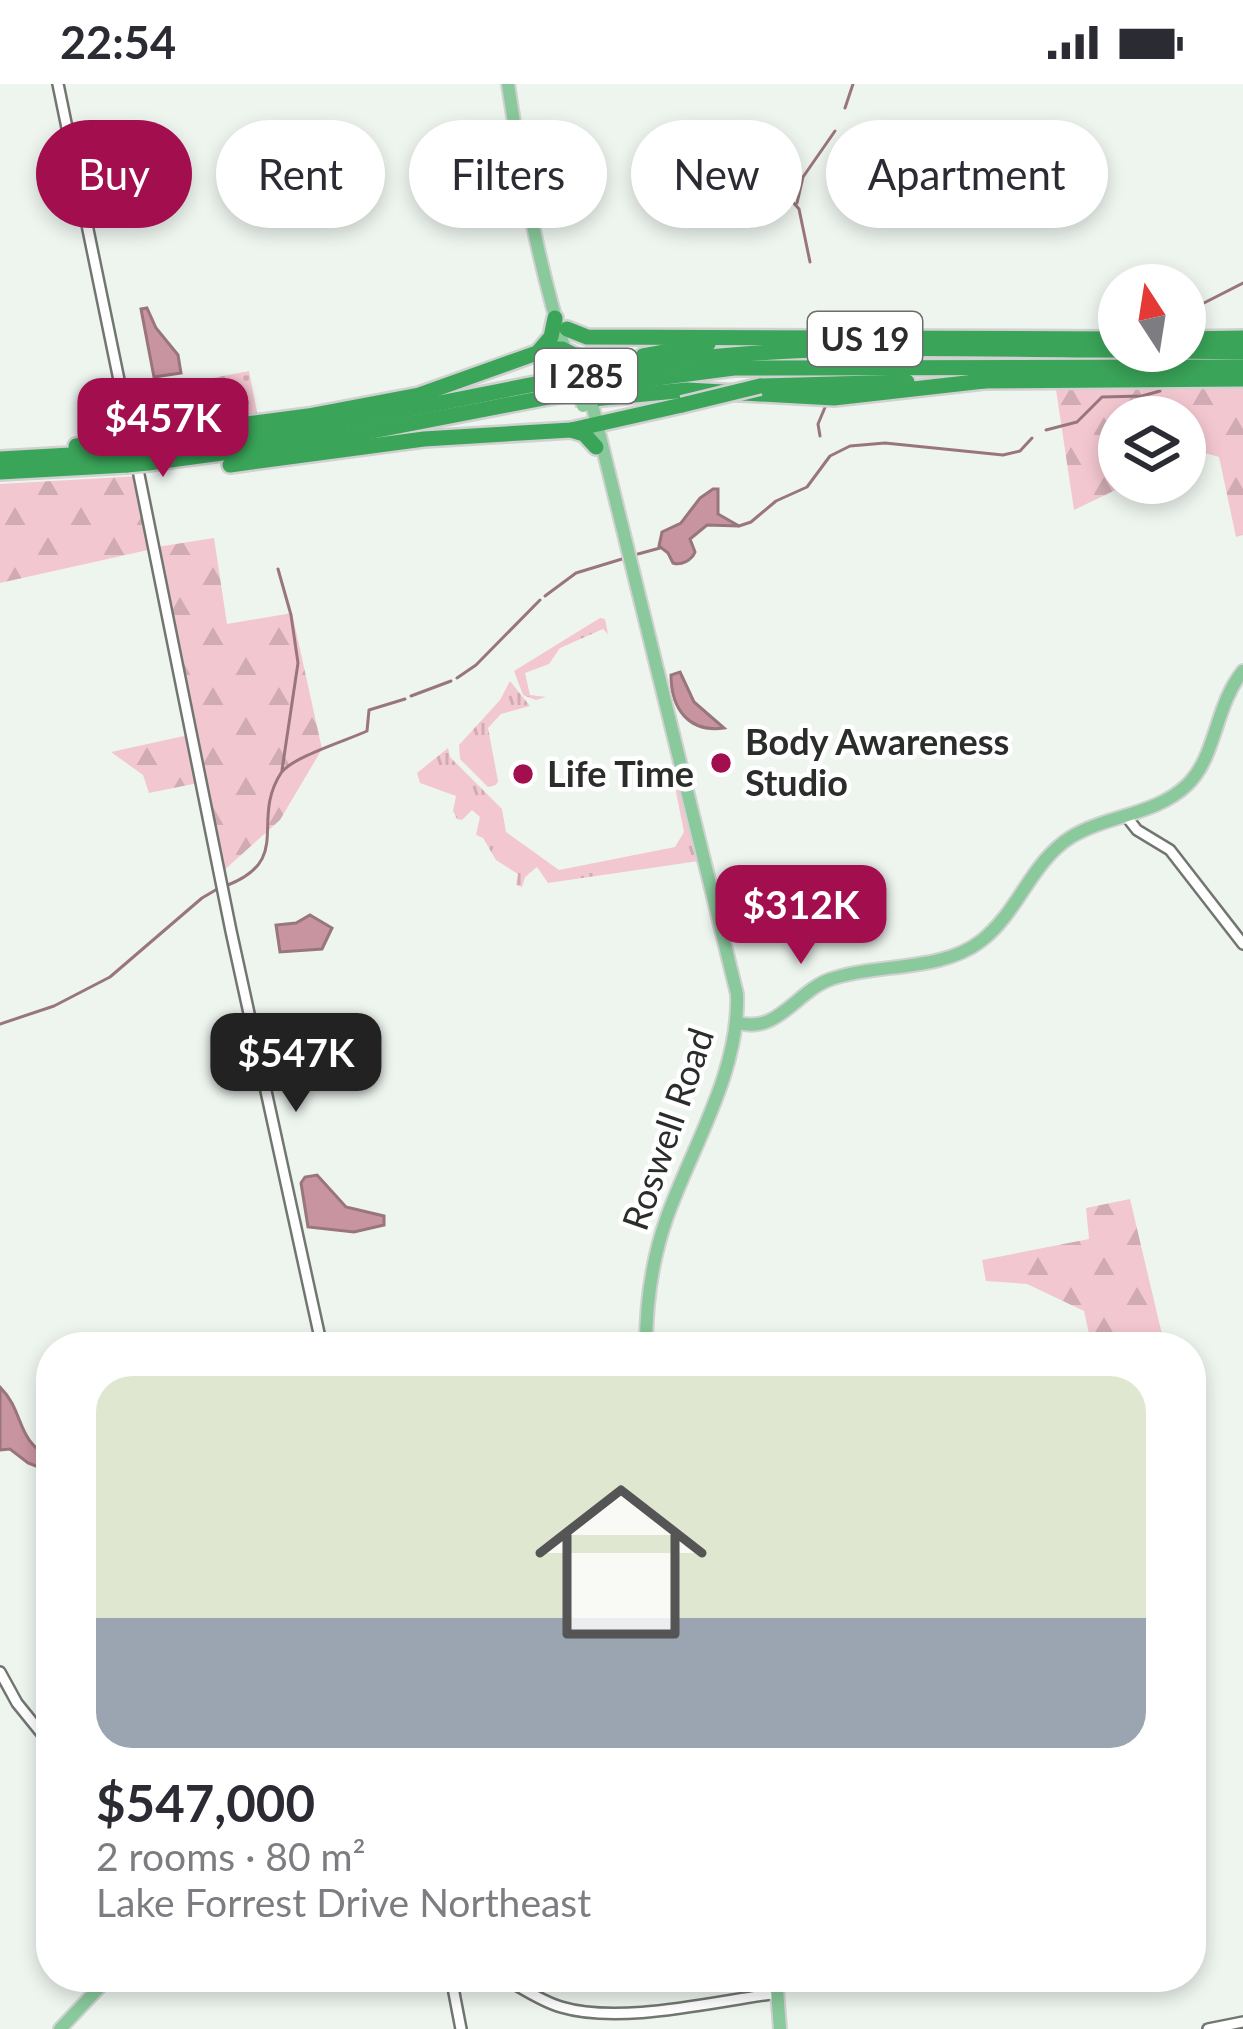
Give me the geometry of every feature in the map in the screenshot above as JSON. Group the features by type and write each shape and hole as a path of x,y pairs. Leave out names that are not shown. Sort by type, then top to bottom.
{"highway":[{"path":"561,323 573,352"},
{"path":"537,352 561,323"},
{"path":"433,407 455,397 587,366 746,338"},
{"name":"US 19","path":"573,352 746,338 1098,339"},
{"path":"1206,339 1243,338"},
{"path":"148,456 441,389 553,348 573,352"},
{"name":"I 285","path":"148,456 646,365 756,353 1098,350"},
{"path":"1206,351 1243,352"},
{"name":"I 285","path":"0,472 148,456 228,455 713,370 778,365 1243,367"},
{"path":"125,458 571,430 760,386 928,365"},
{"path":"760,386 1243,379"},
{"path":"417,424 460,423 645,391 834,398 984,381"},
{"path":"600,423 600,446"},
{"path":"571,430 600,446"},
{"name":"I 285","path":"0,456 125,458"}],"main road":[{"path":"508,84 527,209 542,267 588,405 600,423"},
{"name":"Roswell Road","path":"600,446 736,982 736,1022 729,1059 662,1231 648,1298 647,1332"},
{"path":"736,1022 766,1024 805,993 836,977 965,951 994,929 1059,846 1087,829 1172,797 1191,782 1206,758 1222,704 1243,671"},
{"path":"59,2029 95,1992"},
{"path":"778,1993 782,2027"}],"street":[{"path":"58,84 319,1332"},
{"path":"1126,816 1137,830 1171,850 1243,944"},
{"path":"0,1672 36,1726"},
{"path":"454,1992 461,2029"},
{"path":"531,1992 562,2008 605,2011 778,1993"},
{"path":"1208,2029 1243,2022"}],"green space":[{"path":"249,371 258,417 134,432 126,395"},
{"path":"1055,383 1243,383 1243,535 1236,537 1219,457 1206,453 1206,396 1098,396 1098,498 1074,510"},
{"path":"139,476 157,547 214,538 227,624 292,613 322,749 280,820 221,873 203,782 149,793 143,775 111,752 193,734 157,548 0,583 0,484"},
{"path":"605,619 608,634 603,629 560,648 549,664 525,673 530,695 546,697 536,700 523,695 514,671"},
{"path":"510,681 530,706 501,714 488,728 498,781 488,787 460,759 459,745 500,700"},
{"path":"448,748 450,757 502,809 506,832 559,870 675,847 684,832 673,777 677,778 699,861 548,883 537,867 522,887 516,885 518,874 496,860 476,835 480,817 472,810 457,819 453,811 456,796 420,783 417,773"},
{"path":"1130,1199 1161,1332 1089,1332 1084,1311 1027,1284 986,1281 982,1260 1089,1239 1086,1208"}],"shaded area":[{"path":"147,308 178,355 181,373 154,377 141,309"},
{"path":"718,489 718,514 739,526 707,525 690,539 695,552 691,558 673,563 659,546 662,532 681,523"},
{"path":"680,672 694,702 724,728 701,727 684,716 672,687 671,675"},
{"path":"310,915 332,928 322,949 280,952 276,925 296,923"},
{"path":"317,1175 346,1207 384,1216 384,1225 354,1232 308,1227 301,1183"},
{"path":"0,1387 36,1448 36,1466 10,1449 0,1450"}],"waterway":[{"path":"845,108 853,84"},
{"path":"802,181 826,144"},
{"path":"802,223 810,262"},
{"path":"1206,302 1243,283"},
{"path":"1046,430 1077,422 1102,397 1160,391"},
{"path":"820,436 818,424 826,405"},
{"path":"739,526 807,487 830,456 850,446 885,443 1003,455 1020,451 1032,438"},
{"path":"638,554 660,548"},
{"path":"545,596 576,573 622,559"},
{"path":"278,569 298,663 282,770"},
{"path":"457,678 540,600"},
{"path":"411,696 451,681"},
{"path":"228,885 248,875 265,851 272,791 281,773 308,755 367,731 369,710 405,699"},
{"path":"0,1024 54,1006 110,977 219,888"}],"place":[{"name":"Body Awareness Studio","path":"721,763"},
{"name":"Life Time","path":"523,774"}]}
